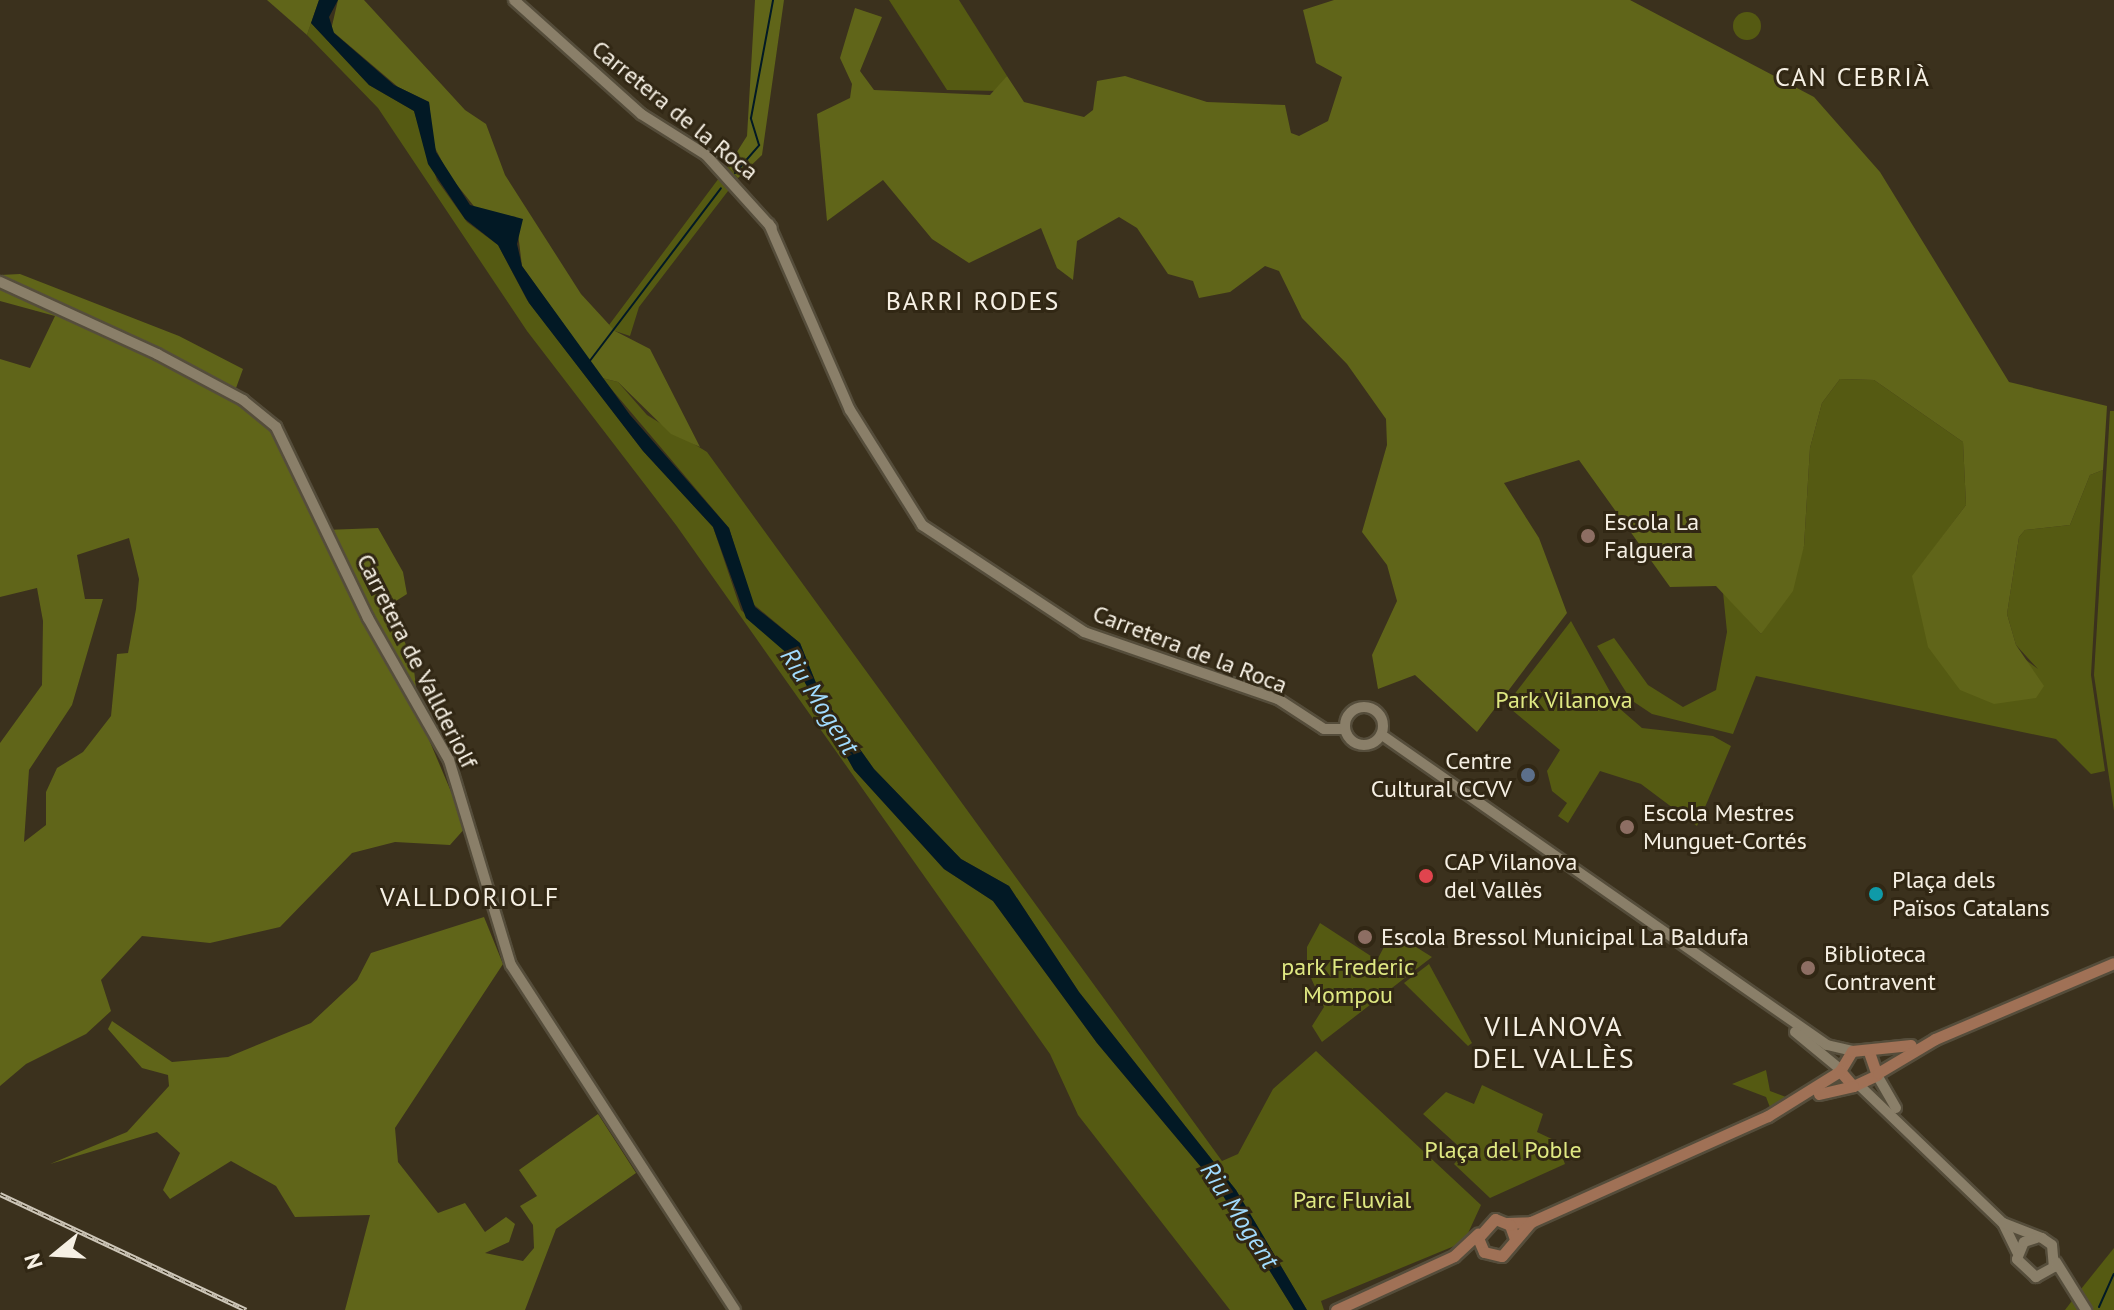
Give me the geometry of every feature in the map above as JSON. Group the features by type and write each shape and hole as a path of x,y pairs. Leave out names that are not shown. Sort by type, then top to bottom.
{"main road":[{"path":"1454,1256 1489,1221 1531,1222 1809,1097 1857,1086 1935,1039 2114,963"},
{"path":"1809,1097 1840,1070 1852,1051 1869,1052 1935,1039"},
{"path":"1869,1052 1877,1074"},
{"path":"1840,1070 1857,1086"},
{"path":"1337,1310 1454,1256 1485,1252 1505,1254 1531,1222"},
{"path":"1507,1223 1515,1239"},
{"path":"1478,1234 1485,1252"}],"street":[{"name":"Carretera de la Roca","path":"514,0 641,114 706,155 769,224 850,410 922,525 943,543 1084,632 1278,699 1324,729 1345,729"},
{"name":"Carretera de Vallderiolf","path":"0,282 157,354 243,400 276,427 368,618 449,760 511,965 735,1310"},
{"path":"1370,707 1381,716 1382,735 1363,745 1345,729 1351,711 1370,707"},
{"path":"1382,735 1827,1045 1852,1051"},
{"path":"1685,949 1840,1070"},
{"path":"1877,1074 1909,1126"},
{"path":"1857,1086 1909,1126 2003,1223 2017,1252 2021,1270 2042,1277 2073,1296 2086,1310"},
{"path":"2003,1223 2052,1245 2056,1262 2073,1296"},
{"path":"2017,1252 2036,1238"},
{"path":"2042,1277 2056,1262"}],"green space":[{"path":"267,0 319,0 307,35"},
{"path":"338,0 364,0 465,110 486,124 505,175 581,294 615,331 650,349 700,447 671,434 618,382 602,378 522,266 516,217 477,210 449,175 433,144 429,102 398,87 331,30"},
{"path":"755,0 784,0 762,155 738,178 728,166 747,136"},
{"path":"889,0 959,0 1007,76 1001,91 947,90"},
{"path":"1334,0 1630,0 1814,97 1880,172 2009,382 2107,406 2103,470 2090,475 2070,525 2025,530 2019,537 2007,614 2016,645 2044,686 2036,698 1994,704 1960,690 1928,647 1912,576 1966,505 1963,442 1874,380 1840,379 1822,403 1810,448 1804,546 1793,591 1761,634 1716,586 1670,587 1579,460 1504,483 1539,538 1567,613 1477,732 1415,675 1378,689 1372,655 1397,601 1387,565 1362,532 1387,445 1386,419 1347,364 1302,318 1279,271 1265,266 1230,292 1199,298 1193,281 1168,274 1137,228 1119,217 1077,241 1073,280 1057,268 1041,228 969,263 932,239 883,180 827,221 817,114 850,98 852,84 840,58 855,8 882,17 860,71 874,90 990,95 1007,76 1024,102 1084,117 1093,110 1097,81 1125,76 1207,102 1285,105 1291,133 1299,136 1328,121 1342,77 1316,63 1303,10"},
{"path":"1747,12 1757,16 1761,26 1757,36 1747,40 1737,36 1733,26 1737,16"},
{"path":"311,23 369,85 414,111 437,180 467,222 498,245 527,300 643,451 713,527 741,610 790,656 854,770 944,869 993,901 1097,1043 1217,1186 1294,1310 1230,1310 1078,1115 1050,1054 676,525 527,331 378,108 307,35"},
{"path":"728,166 738,178 639,307 630,336 615,331 609,325"},
{"path":"20,274 179,336 243,369 232,399 272,429 325,530 378,528 403,572 407,594 388,606 413,660 419,716 466,827 450,845 395,842 352,853 280,927 210,943 142,936 101,980 111,1011 86,1034 26,1064 0,1086 0,743 42,685 43,621 37,588 0,597 0,359 30,368 55,316 0,301 0,275","holes":["129,538 139,579 128,653 117,654 111,716 83,752 57,768 46,792 46,825 24,842 29,770 72,705 103,599 85,599 77,555"]},
{"name":"Parc Fluvial","path":"602,378 618,382 647,415 707,452 1222,1161 1238,1154 1273,1089 1316,1051 1481,1205 1464,1242 1321,1301 1324,1310 1307,1310 1236,1190 1079,992 1009,886 961,859 874,769 820,693 800,643 752,603 729,528"},
{"path":"1840,379 1874,380 1963,442 1966,505 1913,576 2038,669 2016,645 2007,614 2019,537 2025,530 2070,525 2090,475 2103,470 2091,675 2105,771 2091,774 2056,739 1756,676 1733,734 1652,714 1631,700 1597,646 1614,638 1648,685 1683,707 1716,690 1727,632 1723,592 1761,634 1804,546 1810,448 1822,403"},
{"path":"2110,411 2114,411 2114,811 2094,675"},
{"name":"Park Vilanova","path":"1571,621 1619,708 1642,728 1713,736 1731,746 1697,826 1641,784 1600,771 1568,823 1558,816 1567,803 1552,791 1547,771 1560,750 1506,705"},
{"path":"484,917 503,964 395,1128 398,1162 438,1213 465,1203 485,1232 506,1217 515,1224 509,1242 485,1253 523,1261 534,1248 533,1225 520,1206 537,1196 519,1170 598,1114 636,1173 556,1229 525,1310 345,1310 370,1215 295,1217 276,1186 231,1161 170,1199 163,1190 180,1153 157,1132 50,1164 127,1132 169,1086 168,1075 142,1068 108,1029 112,1021 172,1062 228,1057 311,1023 357,980 371,953"},
{"name":"park Frederic Mompou","path":"1320,923 1377,960 1392,932 1432,957 1322,1042 1312,1026 1324,1007 1307,969 1307,947"},
{"path":"1429,964 1472,1043 1468,1046 1404,983"},
{"path":"1766,1070 1770,1091 1794,1100 1771,1110 1766,1097 1732,1084"},
{"name":"Plaça del Poble","path":"1482,1085 1543,1114 1537,1132 1556,1141 1565,1164 1490,1198 1454,1164 1465,1152 1423,1114 1446,1092 1474,1104"},
{"path":"2114,1248 2114,1310 2065,1310 2081,1289"}],"water":[{"name":"Riu Mogent","path":"319,0 338,0 329,17 334,33 394,85 429,102 436,152 470,205 523,219 517,244 522,266 630,415 729,528 755,607 800,643 820,693 874,769 961,859 1009,886 1079,992 1236,1190 1307,1310 1294,1310 1217,1186 1097,1043 993,901 944,869 854,770 790,656 746,618 713,527 643,451 529,303 498,245 465,219 428,164 414,111 369,85 311,23"}],"waterway":[{"path":"735,173 759,145 751,118 773,0"},
{"path":"589,362 721,188"},
{"path":"2099,1307 2114,1274"}],"railway":[{"path":"0,1194 246,1310"}],"place":[{"name":"Escola La Falguera","path":"1588,536"},
{"name":"Centre Cultural CCVV","path":"1528,775"},
{"name":"Escola Mestres Munguet-Cortés","path":"1627,827"},
{"name":"CAP Vilanova del Vallès","path":"1426,876"},
{"name":"Plaça dels Països Catalans","path":"1876,894"},
{"name":"Escola Bressol Municipal La Baldufa","path":"1365,937"},
{"name":"Biblioteca Contravent","path":"1808,968"}],"district":[{"name":"CAN CEBRIÀ","path":"1853,77"},
{"name":"BARRI RODES","path":"973,301"},
{"name":"VALLDORIOLF","path":"470,897"},
{"name":"VILANOVA DEL VALLÈS","path":"1554,1042"}]}
